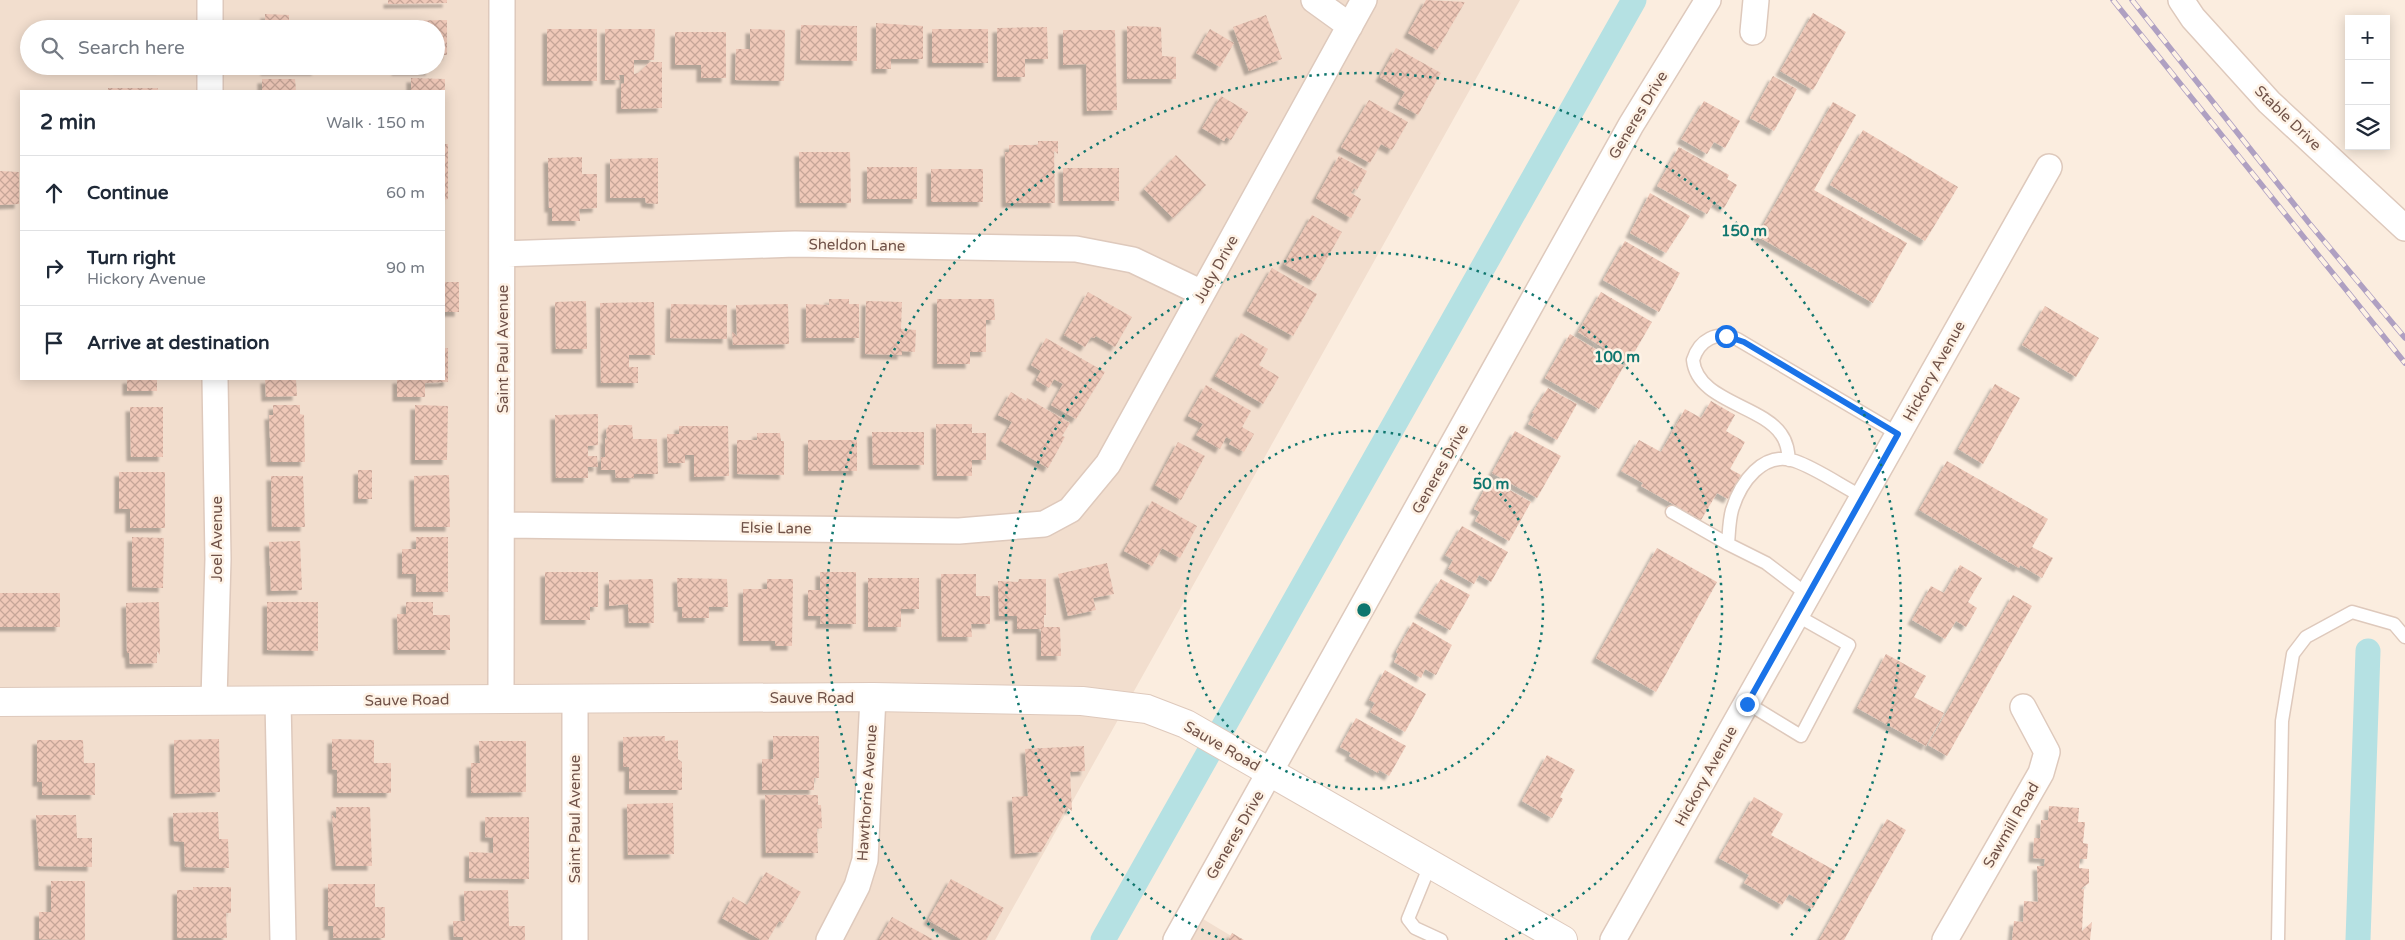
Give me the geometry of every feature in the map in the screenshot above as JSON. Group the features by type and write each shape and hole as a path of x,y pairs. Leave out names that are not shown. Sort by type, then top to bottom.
{"street":[{"path":"210,0 210,20"},
{"name":"Saint Paul Avenue","path":"501,698 502,0"},
{"path":"1314,0 1350,26"},
{"name":"Judy Drive","path":"1048,520 1070,510 1108,464 1364,0"},
{"name":"Generes Drive","path":"1176,940 1631,125 1708,0"},
{"path":"1753,32 1756,0"},
{"name":"Stable Drive","path":"2181,0 2193,18 2269,102 2405,228"},
{"path":"210,75 210,90"},
{"name":"Hickory Avenue","path":"1613,940 2049,167"},
{"name":"Sheldon Lane","path":"503,254 795,244 1076,249 1133,260 1202,293"},
{"name":"Joel Avenue","path":"214,700 218,558 215,380"},
{"name":"Elsie Lane","path":"502,525 959,531 1044,524 1048,520"},
{"name":"Sauve Road","path":"0,702 214,700 278,702 501,698 873,697 1082,701 1148,708 1186,724 1270,774 1563,940"},
{"name":"Hawthorne Avenue","path":"829,940 857,886 865,860 873,697"},
{"name":"Saint Paul Avenue","path":"575,699 575,940"},
{"path":"278,702 283,940"},
{"name":"Sawmill Road","path":"1945,940 2041,773 2047,752 2023,706"}],"lane":[{"path":"1789,460 1785,441 1777,429 1710,388 1696,375 1693,360 1703,342 1718,336 1738,339 1898,434"},
{"path":"1728,544 1732,512 1736,499 1749,476 1764,464 1783,458 1803,464 1863,497"},
{"path":"1672,512 1728,544 1766,562 1802,605 1849,645 1801,736 1747,704"},
{"path":"2278,940 2282,721 2293,654 2306,637 2352,612 2394,624 2405,637"},
{"path":"1430,865 1408,919 1415,928 1441,940"}],"shaded area":[{"path":"0,0 1520,0 995,940 0,940"},
{"path":"1203,919 1238,940 1191,940"}],"building":[{"path":"388,0 447,0 447,3 388,4"},
{"path":"1426,0 1465,2 1437,50 1408,33"},
{"path":"1813,13 1846,32 1813,90 1780,71"},
{"path":"265,14 289,15 289,20 265,20"},
{"path":"1266,15 1282,59 1249,71 1233,27"},
{"path":"445,20 447,20 447,55 445,55"},
{"path":"876,23 923,26 923,59 891,59 891,69 876,69"},
{"path":"801,25 857,26 857,61 800,60"},
{"path":"1127,26 1161,27 1162,56 1176,57 1176,79 1127,79"},
{"path":"1047,27 1048,59 1025,59 1025,77 997,77 997,28"},
{"path":"547,29 597,29 597,81 547,81"},
{"path":"605,29 655,29 654,60 634,60 634,74 638,73 650,62 662,62 662,108 621,109 621,84 624,83 624,75 619,75 620,80 605,80"},
{"path":"750,29 785,30 784,81 735,80 736,49 750,49"},
{"path":"932,29 988,29 988,63 932,63"},
{"path":"1210,29 1234,43 1220,67 1196,53"},
{"path":"1063,30 1115,30 1117,110 1087,111 1086,64 1063,65"},
{"path":"675,32 726,32 726,78 701,78 701,65 675,65"},
{"path":"1396,48 1441,73 1418,115 1398,104 1405,92 1380,77"},
{"path":"1773,76 1797,89 1774,131 1750,118"},
{"path":"411,78 445,79 445,90 411,90"},
{"path":"262,79 295,79 296,90 262,90"},
{"path":"108,88 158,88 158,90 108,90"},
{"path":"1221,96 1248,112 1231,140 1226,137 1224,141 1202,128"},
{"path":"1369,100 1408,122 1392,150 1381,144 1370,163 1341,147"},
{"path":"1704,101 1740,121 1725,148 1714,142 1707,154 1681,139"},
{"path":"1833,102 1856,115 1814,190 1907,243 1873,303 1757,236"},
{"path":"1863,130 1958,187 1925,241 1830,185"},
{"path":"1038,141 1058,141 1058,154 1054,151 1055,203 1006,203 1005,152 1009,152 1009,145 1038,145"},
{"path":"445,144 448,144 448,199 445,200"},
{"path":"1679,147 1729,175 1727,179 1737,185 1724,208 1714,202 1707,214 1657,186"},
{"path":"799,152 850,152 851,203 800,203"},
{"path":"1176,155 1206,185 1173,218 1144,189"},
{"path":"1339,156 1367,171 1357,190 1354,188 1351,193 1361,199 1351,218 1316,198"},
{"path":"582,157 582,174 597,174 597,208 579,209 580,221 552,221 552,208 549,208 548,158"},
{"path":"658,158 658,204 646,203 645,198 610,198 610,159"},
{"path":"867,167 917,167 917,199 867,199"},
{"path":"1063,168 1119,168 1119,201 1063,201"},
{"path":"931,169 983,169 983,202 931,202"},
{"path":"0,171 19,172 19,204 0,205"},
{"path":"1650,193 1690,216 1666,253 1630,233"},
{"path":"1312,215 1342,232 1314,281 1284,264"},
{"path":"1625,241 1680,273 1659,312 1603,280"},
{"path":"1272,268 1317,294 1293,336 1247,311"},
{"path":"445,282 459,282 459,312 445,312"},
{"path":"1088,292 1132,317 1115,347 1096,336 1094,338 1091,337 1085,347 1064,335"},
{"path":"1601,292 1652,322 1628,363 1578,332"},
{"path":"829,299 849,299 849,304 859,304 859,338 806,338 806,304 829,305"},
{"path":"937,299 994,299 995,320 986,320 986,352 970,352 970,364 937,364"},
{"path":"586,301 587,349 556,349 555,302"},
{"path":"866,301 902,302 901,329 916,330 915,352 902,351 902,355 865,354"},
{"path":"654,302 655,355 629,355 629,367 638,367 638,383 601,383 600,303"},
{"path":"671,304 727,305 727,339 670,338"},
{"path":"788,304 789,344 733,345 732,332 737,336 736,305"},
{"path":"2045,306 2099,338 2076,377 2022,345"},
{"path":"1241,333 1268,349 1259,365 1279,377 1263,404 1215,376"},
{"path":"1570,334 1624,366 1599,409 1545,378"},
{"path":"1046,338 1105,372 1076,419 1051,405 1063,384 1054,379 1049,388 1036,380 1041,371 1031,365"},
{"path":"445,348 448,348 448,382 425,383 425,397 397,397 397,380 445,380"},
{"path":"127,380 157,380 157,391 127,391"},
{"path":"265,380 296,380 297,396 266,397"},
{"path":"1995,384 2020,398 1983,464 1958,449"},
{"path":"1206,385 1251,411 1242,427 1254,434 1244,452 1229,444 1232,440 1226,437 1220,449 1196,435 1203,424 1188,416"},
{"path":"1548,388 1577,404 1557,440 1528,424 1534,414 1532,413"},
{"path":"1011,392 1026,401 1027,398 1070,423 1062,436 1065,437 1048,468 1001,441 1012,422 998,415"},
{"path":"1711,401 1735,415 1726,431 1745,442 1730,469 1741,475 1728,499 1717,493 1701,520 1641,486 1643,483 1621,471 1639,440 1661,452 1685,409 1701,418"},
{"path":"273,405 300,405 300,414 304,415 305,462 271,462 269,415 273,415"},
{"path":"415,405 448,406 447,460 415,460"},
{"path":"130,407 163,407 163,457 131,457"},
{"path":"598,414 598,445 588,446 588,456 597,456 598,467 588,467 588,478 556,478 555,415"},
{"path":"936,424 972,424 972,433 986,433 986,460 972,460 972,476 937,476"},
{"path":"609,425 632,425 633,439 657,439 658,474 634,474 634,478 616,478 615,470 601,470 601,457 605,457 605,438 607,440 606,431"},
{"path":"679,426 728,426 729,476 694,477 694,455 685,455 685,463 668,463 667,434 679,434"},
{"path":"1515,431 1561,456 1537,498 1492,473"},
{"path":"872,432 924,432 924,465 873,465"},
{"path":"757,433 780,433 781,441 784,441 784,475 737,474 737,440 757,440"},
{"path":"808,440 857,440 857,471 808,471"},
{"path":"1178,442 1205,456 1181,500 1155,485"},
{"path":"1947,461 2048,519 2032,547 2053,558 2042,578 2020,565 2019,568 1919,510"},
{"path":"358,470 372,470 372,499 358,499"},
{"path":"119,472 165,472 165,528 130,528 130,509 119,509"},
{"path":"449,475 450,527 415,527 414,476"},
{"path":"271,476 303,476 305,527 272,527"},
{"path":"1490,479 1531,502 1509,541 1475,521 1480,512 1474,509"},
{"path":"1152,501 1197,526 1180,558 1162,548 1152,566 1124,551"},
{"path":"1462,526 1508,552 1491,582 1479,575 1474,584 1448,569 1453,560 1445,555"},
{"path":"132,537 164,538 163,588 132,587"},
{"path":"416,537 448,537 448,592 416,592 416,574 402,574 402,549 416,549"},
{"path":"300,541 302,590 271,591 269,542"},
{"path":"1657,548 1717,582 1656,692 1596,658"},
{"path":"1107,563 1114,594 1093,598 1096,610 1068,616 1058,574"},
{"path":"1960,565 1982,578 1968,602 1977,608 1966,627 1956,621 1945,639 1912,620 1931,586 1944,593"},
{"path":"545,572 598,572 598,607 590,607 590,620 545,620"},
{"path":"820,572 856,572 856,624 820,624 821,616 808,616 808,590 820,590"},
{"path":"941,574 976,574 976,596 990,596 990,624 971,624 972,637 942,637"},
{"path":"677,578 727,579 728,607 709,607 709,618 682,618 682,607 678,607"},
{"path":"868,578 919,578 919,609 901,609 901,627 868,627"},
{"path":"653,579 654,623 629,623 628,604 609,606 609,580"},
{"path":"767,579 793,579 792,646 775,646 775,641 743,641 743,589 767,589"},
{"path":"1019,579 1046,579 1044,627 1060,627 1061,656 1041,656 1041,629 1017,629 1017,616 999,616 998,581 1018,582"},
{"path":"1441,579 1470,595 1450,630 1419,613"},
{"path":"0,593 60,593 60,627 0,627"},
{"path":"2013,595 2032,606 1947,756 1928,745"},
{"path":"159,602 160,655 157,651 157,663 130,664 129,653 127,653 126,603"},
{"path":"267,602 318,602 318,651 267,650"},
{"path":"406,602 433,602 433,615 450,615 450,650 398,650 397,614 406,614"},
{"path":"1413,622 1452,645 1436,675 1425,669 1421,678 1394,662 1398,654 1396,652"},
{"path":"1886,654 1926,676 1914,697 1944,713 1926,746 1857,708"},
{"path":"1385,670 1426,694 1405,732 1370,712 1375,703 1369,700"},
{"path":"1356,718 1406,746 1389,776 1379,770 1378,773 1349,756 1351,753 1340,747"},
{"path":"665,736 665,741 678,740 678,759 682,762 682,790 629,790 629,767 623,767 623,737"},
{"path":"773,736 819,736 819,778 814,778 814,790 762,790 762,759 773,759"},
{"path":"219,739 220,792 175,794 174,740"},
{"path":"332,739 374,740 374,763 391,763 391,793 337,793 337,770 332,769"},
{"path":"37,740 83,740 84,763 95,763 95,795 42,795 42,782 37,782"},
{"path":"479,741 526,741 526,792 471,793 471,763 480,763"},
{"path":"1084,746 1085,771 1070,772 1072,811 1067,807 1041,852 1015,854 1012,797 1028,796 1025,749"},
{"path":"1547,755 1575,770 1560,797 1563,799 1552,818 1522,801"},
{"path":"765,795 818,795 818,805 821,805 822,828 817,829 818,853 766,853"},
{"path":"1754,797 1783,814 1771,835 1834,870 1813,908 1789,894 1782,905 1744,883 1749,875 1719,858"},
{"path":"673,803 674,854 628,855 627,804"},
{"path":"2049,806 2079,808 2078,822 2085,822 2083,843 2088,844 2087,859 2080,859 2079,868 2089,869 2089,883 2082,888 2082,890 2084,888 2082,931 2092,922 2090,940 2012,940 2014,921 2023,922 2024,901 2038,902 2037,866 2044,866 2045,859 2033,858 2034,838 2040,838 2041,820 2048,820"},
{"path":"336,807 370,807 372,866 336,866 332,815 336,819"},
{"path":"218,812 219,839 228,839 229,868 185,867 184,842 174,841 173,813"},
{"path":"36,815 76,815 77,838 92,838 92,867 39,866"},
{"path":"485,817 529,817 529,879 469,878 469,852 493,853 493,838 485,837"},
{"path":"1887,819 1906,830 1844,940 1819,940"},
{"path":"766,872 801,892 783,923 779,921 768,940 761,940 722,918 733,897 747,905"},
{"path":"951,879 1004,908 986,940 962,940 928,920"},
{"path":"51,881 85,881 85,940 39,939 39,912 51,912"},
{"path":"328,884 375,884 375,907 385,907 385,938 333,938 333,926 328,926"},
{"path":"193,887 231,887 231,913 226,913 227,938 177,938 177,890 193,890"},
{"path":"508,890 509,926 525,926 525,940 463,940 463,937 454,937 453,921 465,921 464,891"},
{"path":"892,917 934,940 879,940"},
{"path":"1232,933 1244,940 1228,940"}],"waterway":[{"path":"1103,940 1634,0"},
{"path":"2358,940 2368,651"}],"railway":[{"path":"2113,0 2405,363"},
{"path":"2132,0 2309,223 2405,338"}],"route":[{"path":"1726,336 1744,342 1898,434 1747,704"}]}
